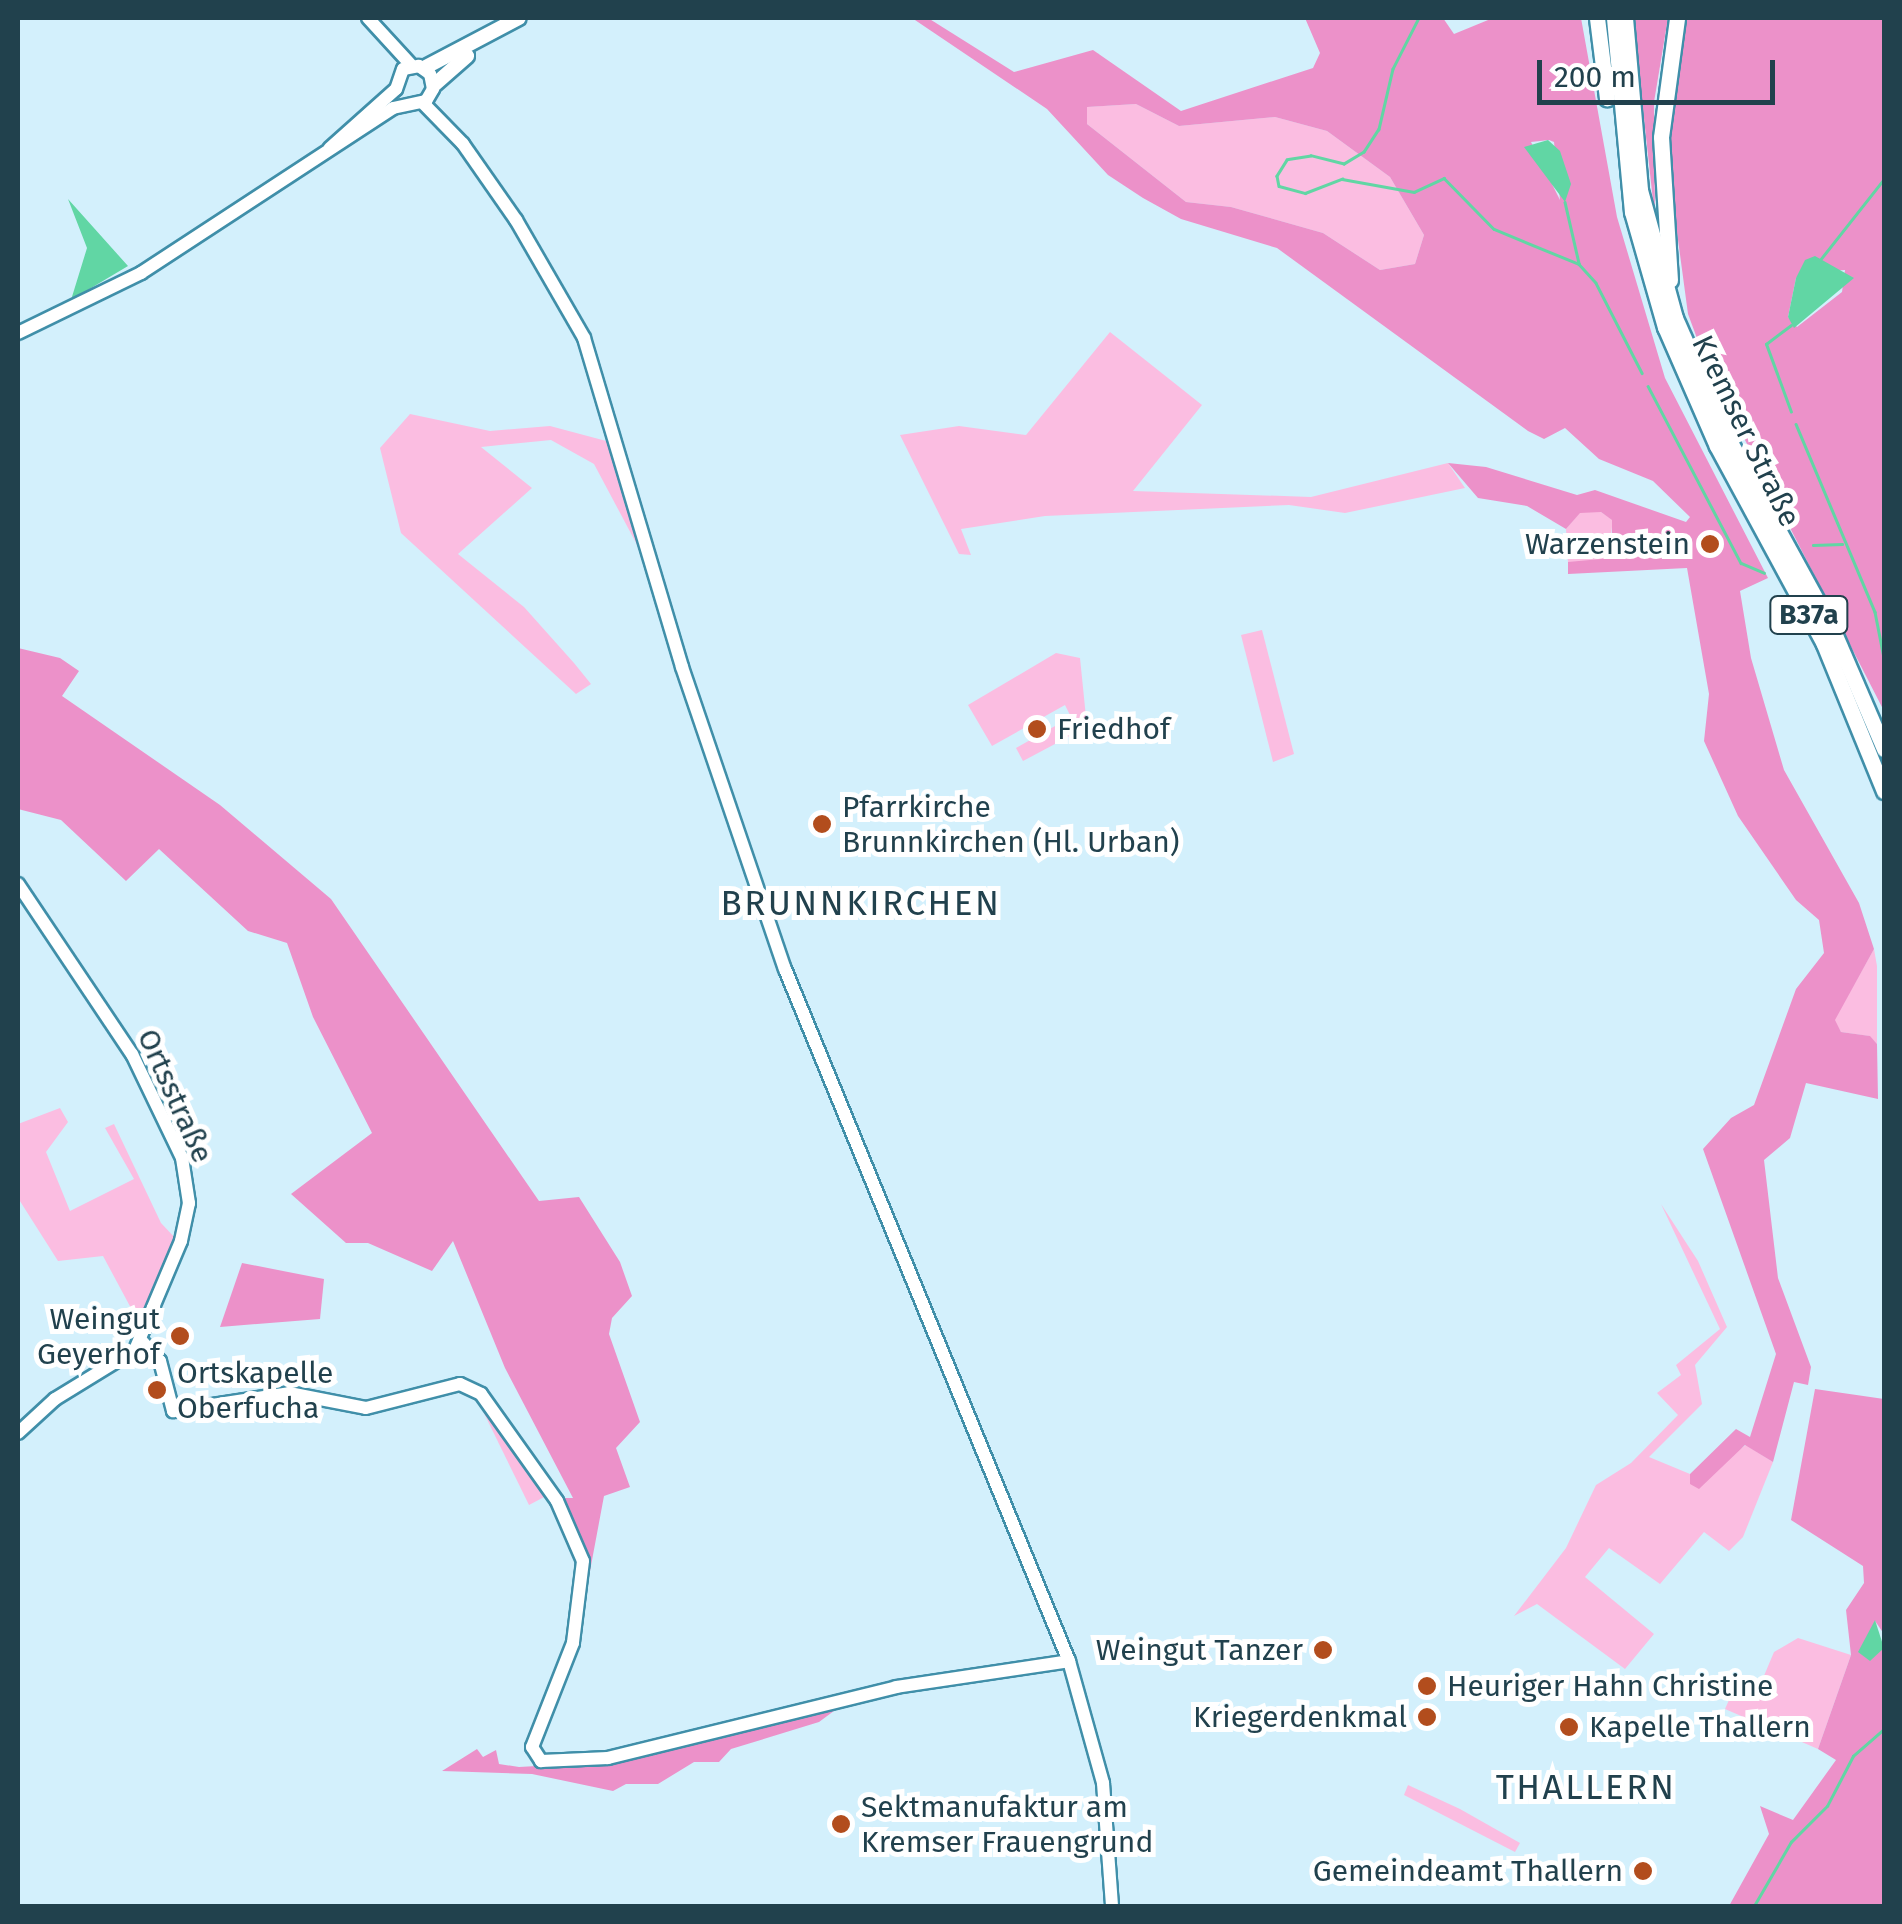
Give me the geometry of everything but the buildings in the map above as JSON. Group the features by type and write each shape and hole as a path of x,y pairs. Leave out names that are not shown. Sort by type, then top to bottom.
{"highway":[{"path":"1598,18 1608,103 1632,212"},
{"name":"Kremser Straße","path":"1614,18 1632,212 1685,362 1824,644 1884,792"},
{"name":"Kremser Straße","path":"1625,18 1640,190 1685,362 1832,628 1884,749"},
{"path":"1675,318 1660,156 1677,18"}],"main road":[{"path":"366,18 430,93 578,324 682,667 800,1007 1069,1661 1103,1783 1112,1906"},
{"path":"330,148 396,89 412,69 518,18"},
{"path":"18,333 168,257 330,148 405,102 430,93 518,18"},
{"path":"396,89 405,102"},
{"name":"Ortsstraße","path":"18,884 103,1004 182,1158 186,1221 140,1340"},
{"path":"18,1433 55,1399 124,1359 140,1340 160,1361 173,1411 277,1394 338,1406 398,1401 472,1386 557,1502 579,1545 584,1592 573,1643 534,1740 535,1757 566,1764 608,1758 896,1687 1069,1661"}],"shaded area":[{"path":"912,18 928,18 1014,72 1093,50 1181,111 1313,68 1320,53 1305,18 1443,18 1454,34 1493,18 1581,18 1617,217 1665,378 1768,578 1740,591 1751,658 1784,770 1859,903 1874,949 1835,1020 1841,1032 1870,1036 1877,1044 1878,1099 1806,1083 1790,1138 1764,1160 1778,1278 1811,1367 1808,1385 1794,1382 1773,1462 1745,1445 1699,1489 1690,1484 1690,1474 1736,1429 1750,1437 1776,1354 1703,1149 1731,1118 1754,1105 1796,989 1824,953 1819,920 1796,900 1738,816 1704,741 1709,694 1687,568 1568,574 1568,562 1612,558 1612,520 1601,512 1580,513 1566,529 1527,506 1478,498 1448,463 1486,467 1577,495 1595,490 1686,522 1690,517 1653,481 1599,459 1565,428 1544,439 1528,431 1277,248 1181,219 1143,198 1108,175 1047,109","holes":["1136,104 1179,126 1275,117 1327,131 1390,177 1424,235 1415,264 1380,270 1323,233 1231,207 1186,202 1087,124 1087,107","1531,142 1554,142 1560,200"]},
{"path":"1633,18 1668,18 1654,102 1655,219"},
{"path":"1685,18 1884,18 1884,711 1708,368 1688,314 1669,173 1674,69","holes":["1820,260 1830,271 1845,270 1842,292 1797,327 1788,317 1796,278"]},
{"path":"1136,104 1179,126 1275,117 1327,131 1390,177 1424,235 1415,264 1380,270 1323,233 1231,207 1186,202 1087,124 1086,107"},
{"path":"1548,140 1560,151 1571,184 1565,202 1524,147"},
{"path":"68,199 128,266 71,300 87,248"},
{"path":"1815,256 1854,278 1794,328 1788,317 1796,278 1805,260"},
{"path":"1110,332 1202,405 1133,491 1311,497 1448,463 1465,488 1345,513 1289,505 1045,516 961,529 971,555 959,554 900,435 959,426 1026,435"},
{"path":"410,414 490,431 550,426 610,442 643,556 594,464 551,440 481,447 532,488 458,554 524,607 574,663 591,684 576,694 401,533 380,448"},
{"path":"1580,512 1601,512 1613,520 1607,563 1568,562 1566,529"},
{"path":"1262,630 1294,754 1273,762 1241,635"},
{"path":"18,648 60,658 79,671 62,696 220,805 331,899 539,1201 579,1197 620,1262 632,1296 612,1318 609,1334 640,1422 616,1448 630,1487 604,1496 590,1571 561,1498 573,1498 505,1368 453,1241 432,1271 368,1243 346,1243 291,1194 372,1133 313,1017 287,943 248,931 159,849 126,881 61,820 18,809"},
{"path":"1056,653 1080,658 1087,727 1023,761 1016,748 1071,717 1065,705 992,746 968,705"},
{"path":"1874,949 1877,1044 1869,1036 1841,1032 1834,1020"},
{"path":"60,1108 68,1122 46,1152 70,1211 134,1179 105,1128 114,1124 161,1223 177,1240 139,1323 103,1256 58,1261 18,1198 18,1124"},
{"path":"1661,1204 1698,1261 1727,1327 1695,1365 1702,1404 1649,1457 1690,1474 1690,1484 1746,1445 1773,1462 1743,1537 1729,1551 1704,1532 1660,1584 1609,1548 1585,1577 1654,1634 1625,1669 1537,1604 1514,1616 1566,1548 1596,1485 1631,1463 1678,1415 1657,1393 1681,1375 1676,1365 1720,1329"},
{"path":"242,1263 324,1279 320,1319 220,1327"},
{"path":"1815,1389 1884,1399 1884,1634 1875,1621 1864,1646 1884,1648 1884,1906 1729,1906 1769,1834 1760,1806 1793,1820 1836,1760 1818,1749 1851,1655 1846,1610 1864,1583 1863,1566 1791,1520"},
{"path":"476,1397 548,1495 529,1505"},
{"path":"1875,1620 1884,1648 1870,1661 1858,1652"},
{"path":"1798,1638 1851,1655 1818,1749 1725,1709 1737,1682 1758,1690 1774,1652"},
{"path":"842,1705 819,1722 731,1749 719,1762 694,1762 658,1784 626,1784 613,1791 532,1774 442,1771 477,1749 483,1757 496,1750 499,1764 519,1767 608,1762"},
{"path":"1408,1785 1520,1843 1515,1852 1404,1795"}],"waterway":[{"path":"1419,18 1393,69 1379,129 1364,152 1344,164 1311,156 1287,160 1277,176 1279,186 1305,193 1342,179 1414,192 1444,178 1494,229 1579,264 1596,283 1642,373"},
{"path":"1820,260 1884,179"},
{"path":"1565,202 1579,263"},
{"path":"1791,325 1766,344 1791,412"},
{"path":"1648,386 1741,563 1764,573"},
{"path":"1796,424 1875,612 1884,658"},
{"path":"1813,545 1842,544"},
{"path":"1754,1906 1791,1842 1827,1806 1853,1756 1884,1729"}],"place":[{"name":"Warzenstein","path":"1710,544"},
{"name":"Friedhof","path":"1037,729"},
{"name":"Pfarrkirche Brunnkirchen (Hl. Urban)","path":"822,824"},
{"name":"Weingut Geyerhof","path":"180,1336"},
{"name":"Ortskapelle Oberfucha","path":"157,1390"},
{"name":"Weingut Tanzer","path":"1323,1650"},
{"name":"Heuriger Hahn Christine","path":"1427,1686"},
{"name":"Kriegerdenkmal","path":"1427,1717"},
{"name":"Kapelle Thallern","path":"1569,1727"},
{"name":"Sektmanufaktur am Kremser Frauengrund","path":"841,1824"},
{"name":"Gemeindeamt Thallern","path":"1643,1871"}],"district":[{"name":"BRUNNKIRCHEN","path":"861,903"},
{"name":"THALLERN","path":"1586,1787"}]}
